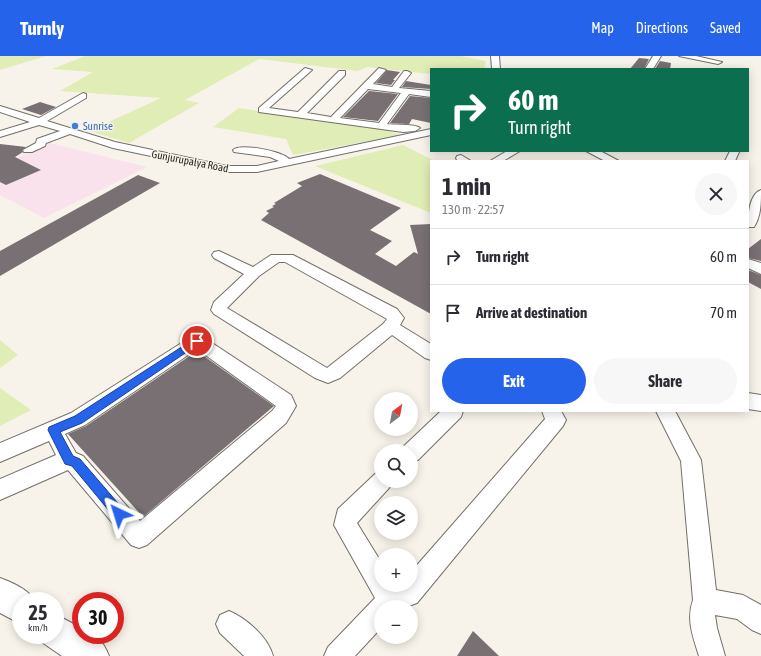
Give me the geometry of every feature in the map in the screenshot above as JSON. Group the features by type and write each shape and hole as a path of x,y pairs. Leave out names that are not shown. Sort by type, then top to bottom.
{"main road":[{"path":"0,594 12,602"},
{"path":"64,637 92,656"}],"street":[{"path":"495,56 496,68"},
{"path":"650,68 658,56"},
{"path":"684,56 718,62"},
{"path":"308,70 262,110 406,129 428,129"},
{"path":"334,119 382,70"},
{"path":"300,115 342,73"},
{"path":"394,89 407,73"},
{"path":"367,86 430,94"},
{"path":"381,126 407,91"},
{"path":"0,134 41,121 83,96"},
{"name":"Gunjurupalya Road","path":"0,109 120,146 226,169 257,169 428,129"},
{"path":"28,145 70,131"},
{"path":"0,138 14,139"},
{"path":"238,150 278,155 287,163"},
{"path":"497,160 513,152"},
{"path":"595,153 612,160"},
{"path":"753,226 761,194"},
{"path":"219,255 254,273"},
{"path":"276,258 288,258 391,313 396,318 389,328 334,373 328,376 321,374 219,310 219,306 254,273 276,258"},
{"path":"749,263 761,269"},
{"path":"389,328 395,329 430,352"},
{"path":"0,453 78,419 197,341 284,401 286,406 279,417 139,538 76,463 69,460 53,430"},
{"path":"749,401 761,403"},
{"path":"418,446 453,412"},
{"path":"395,600 408,594 556,420 552,412"},
{"path":"666,412 691,460 705,600 702,607 702,620 712,656"},
{"path":"0,490 56,464 69,460"},
{"path":"375,488 346,517 345,525 382,600"},
{"path":"705,600 743,608 761,621"},
{"path":"337,656 374,617"},
{"path":"229,624 258,652 260,656"}],"shaded area":[{"path":"50,143 147,167 44,218 0,195 0,165"}],"green space":[{"path":"0,56 46,56 0,70"},
{"path":"85,56 461,56 486,61 484,68 430,68 430,74 367,67 358,71 259,59 185,100 199,103 129,143 89,131 161,98 60,91 93,72 52,69"},
{"path":"239,108 382,129 401,135 293,155 286,139 213,127"},
{"path":"403,145 433,160 430,160 430,213 315,166"},
{"path":"0,340 18,355 0,368"},
{"path":"0,388 31,410 0,426"}],"building":[{"path":"639,58 649,59 644,68 631,68"},
{"path":"660,61 671,63 670,68 656,68"},
{"path":"387,70 400,72 393,80 395,80 391,85 376,83"},
{"path":"406,81 430,85 430,89 402,87"},
{"path":"369,91 398,94 378,121 343,117"},
{"path":"410,96 430,98 430,123 412,119 409,124 390,123"},
{"path":"40,102 56,107 41,115 22,109"},
{"path":"0,144 26,147 22,150 23,152 15,157 41,170 6,185 0,182"},
{"path":"320,174 401,208 370,230 392,241 375,254 396,266 414,252 418,254 410,225 430,224 430,313 261,220 269,213 266,211 274,207 272,206 276,204 274,203 302,186 297,183"},
{"path":"138,175 160,183 0,276 0,251"},
{"path":"761,239 761,261 749,258 749,248"},
{"path":"749,270 761,275 761,289 749,283"},
{"path":"197,351 274,406 143,517 68,434 86,426"},
{"path":"473,631 499,656 457,656"}],"place":[{"name":"Sunrise","path":"75,126"}],"route":[{"path":"119,514 76,463 69,460 53,430 78,419 197,341"}]}
